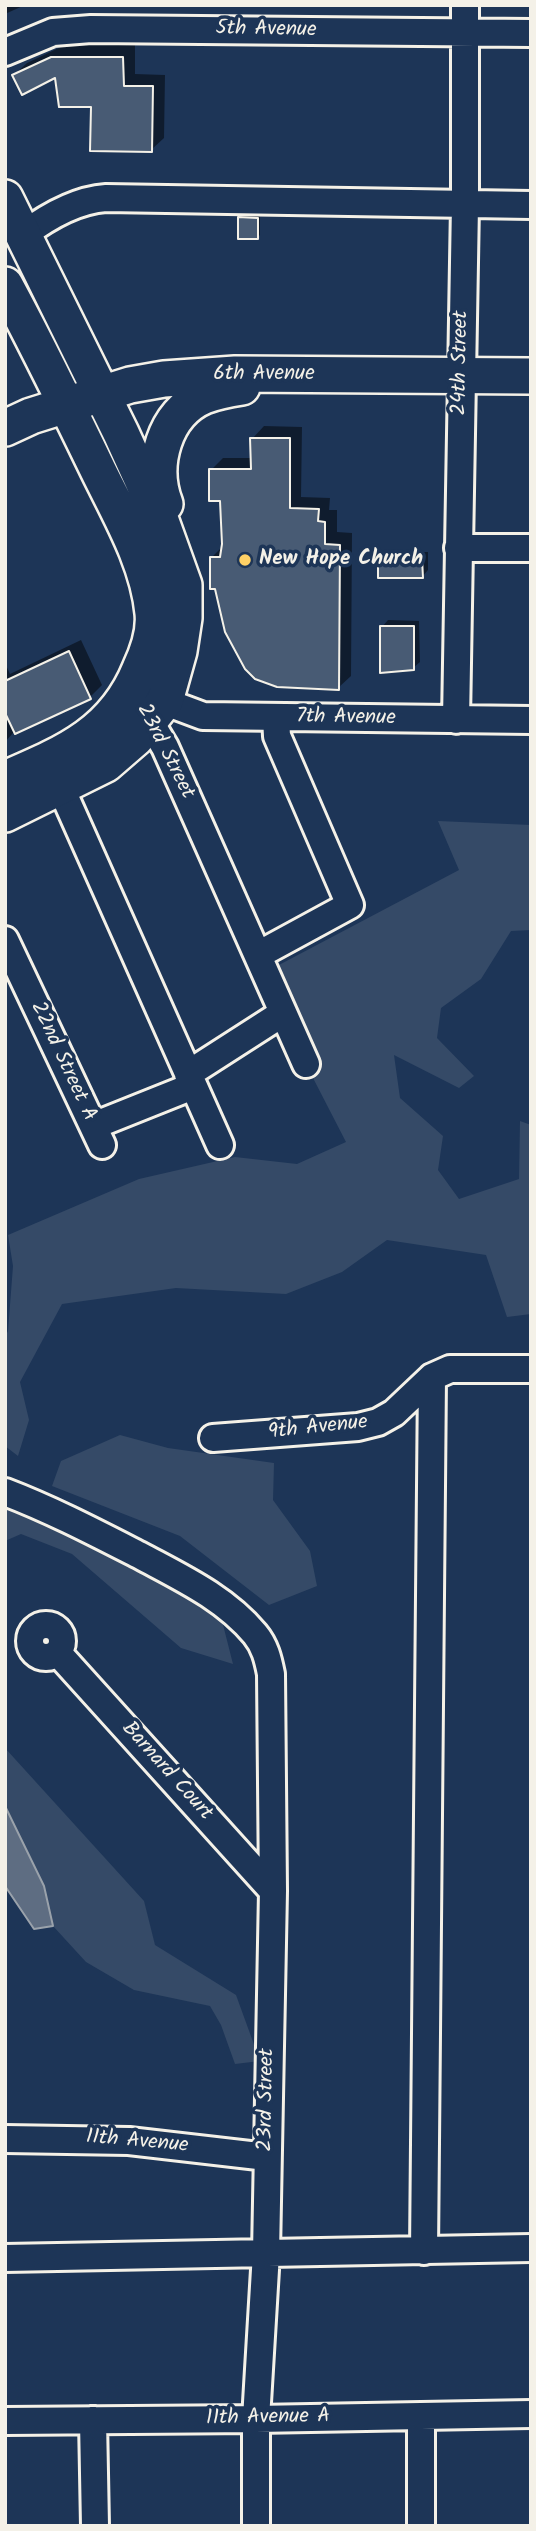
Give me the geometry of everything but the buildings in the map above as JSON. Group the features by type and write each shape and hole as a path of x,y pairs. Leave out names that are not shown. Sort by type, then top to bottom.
{"main road":[{"name":"23rd Street","path":"5,198 161,521 184,585 184,618 179,651 156,712"},
{"name":"23rd Street","path":"5,285 67,404 127,528 140,561 150,594 153,616 149,649 132,690"},
{"path":"184,585 180,541 163,497 158,461 164,439 172,426 201,397 222,390 343,375"},
{"name":"6th Avenue","path":"5,428 31,416 130,385 200,376 531,376"},
{"path":"5,779 63,754 93,735 119,709 132,690"},
{"path":"5,814 106,764 136,738 156,712"}],"street":[{"name":"24th Street","path":"456,720 465,205 465,5"},
{"name":"5th Avenue","path":"5,52 54,32 91,29 531,33"},
{"path":"23,234 74,205 106,198 531,205"},
{"path":"458,548 531,548"},
{"name":"23rd Street","path":"132,690 156,712 165,747 306,1064"},
{"name":"7th Avenue","path":"156,712 276,718 531,720"},
{"path":"258,955 349,905 277,736 276,718"},
{"path":"61,788 220,1145"},
{"name":"22nd Street A","path":"5,940 98,1136 191,1080"},
{"path":"191,1080 283,1013"},
{"path":"424,2251 432,1377 450,1369 531,1369"},
{"name":"9th Avenue","path":"213,1438 358,1427 378,1422 405,1404 432,1377"},
{"name":"23rd Street","path":"5,1492 79,1524 205,1591 237,1615 257,1636 267,1653 271,1674 273,1891 266,2253 256,2419 256,2526"},
{"name":"Barnard Court","path":"58,1653 273,1891"},
{"name":"11th Avenue","path":"5,2139 82,2138 130,2141 267,2157"},
{"path":"5,2259 531,2248"},
{"name":"11th Avenue A","path":"5,2421 531,2414"},
{"path":"421,2416 421,2526"},
{"path":"93,2420 95,2526"}],"shaded area":[{"path":"438,821 531,825 531,930 511,931 481,979 441,1008 437,1038 474,1076 459,1088 394,1055 400,1098 443,1136 438,1170 459,1199 519,1179 520,1121 531,1125 531,1314 507,1317 486,1255 387,1240 342,1272 286,1294 176,1288 62,1304 20,1382 29,1420 18,1456 5,1446 5,1337 8,1331 13,1266 8,1235 139,1179 235,1157 297,1164 346,1142 313,1078 316,1057 277,966 459,870"},
{"path":"120,1435 168,1448 274,1463 273,1500 310,1551 317,1586 269,1605 180,1536 52,1486 61,1461"},
{"path":"5,1508 66,1526 220,1613 233,1664 181,1648 72,1554 21,1534 5,1541"},
{"path":"5,1748 144,1901 155,1945 236,1995 260,2061 235,2064 221,2025 210,2006 134,1990 86,1962 53,1926 44,1886 5,1806"},
{"path":"5,1806 44,1886 53,1926 34,1929 5,1886"}],"place":[{"name":"New Hope Church","path":"245,560"}]}
